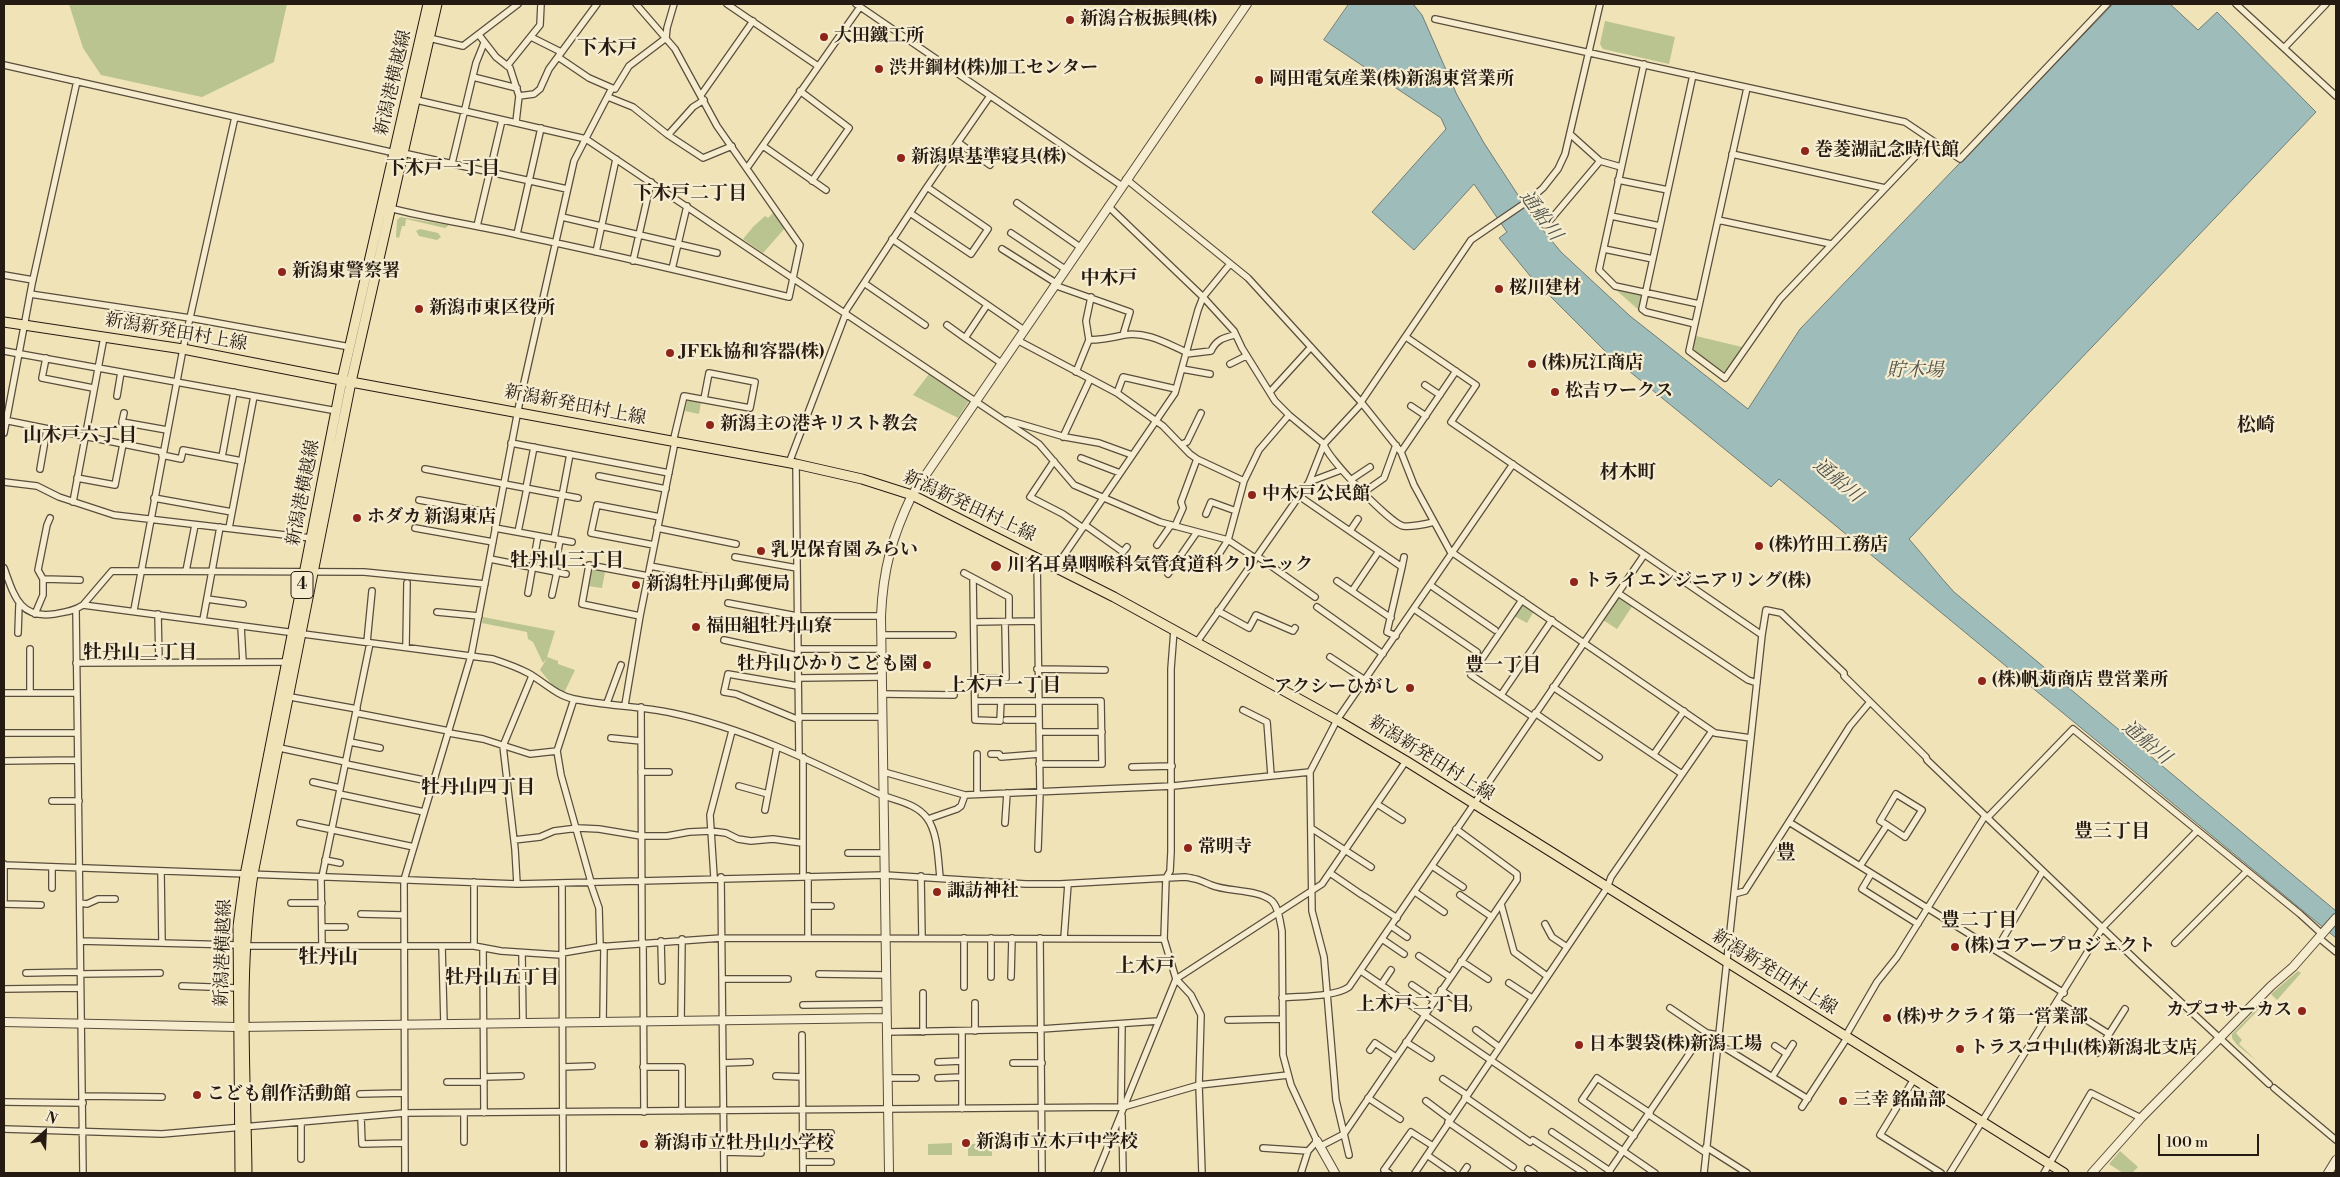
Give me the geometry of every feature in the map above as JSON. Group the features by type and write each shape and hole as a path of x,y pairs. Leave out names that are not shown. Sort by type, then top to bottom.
{"main road":[{"name":"新潟港横越線","path":"240,1173 243,1128 242,945 238,926 298,634 346,381 411,99 428,4"},
{"name":"新潟港横越線","path":"411,99 437,4"},
{"name":"新潟港横越線","path":"309,572 311,538 337,411 346,381 350,347 386,207"},
{"name":"新潟新発田村上線","path":"4,322 183,349 518,412 792,464 862,479 912,494 1056,567 1197,642 1337,720 1406,761 2064,1173"},
{"name":"新潟港横越線","path":"285,696 288,662 298,634"},
{"name":"新潟港横越線","path":"242,945 238,988 242,1026"},
{"name":"新潟港横越線","path":"243,1128 247,1173"}],"street":[{"path":"429,38 463,46 479,35 506,11 518,4"},
{"path":"507,66 540,25 541,4"},
{"path":"519,96 534,94 540,89 549,69 597,4"},
{"path":"386,207 432,219 517,234 789,297 800,245 717,126 679,56 636,4"},
{"path":"531,37 560,55 589,78 615,90 629,66 666,38 674,4"},
{"path":"728,4 818,66"},
{"path":"889,1173 881,616 886,560 897,527 912,494 1247,4"},
{"path":"1197,642 1309,482 1324,444 1362,403 1470,240 1528,201 1543,188 1558,170 1565,154 1600,4"},
{"path":"1435,19 1905,122 1960,159 2107,4"},
{"path":"2236,4 2336,96"},
{"path":"2284,48 2326,4"},
{"path":"747,168 858,5 990,96 1124,182 1248,278 1362,403 1396,445 1401,452 1414,485 1453,553 1712,731 1751,738"},
{"path":"668,134 702,98 753,21"},
{"path":"479,35 484,43 510,68 519,96 516,122"},
{"path":"452,163 473,77 484,43"},
{"path":"1644,64 1599,270 1615,286 1699,304"},
{"path":"4,65 568,189"},
{"path":"1694,75 1642,309 1646,312 1695,324"},
{"path":"473,77 517,88"},
{"path":"4,433 30,294 76,82"},
{"path":"405,1173 403,1093 404,880 472,656 511,443 574,161 612,88"},
{"path":"1747,88 1689,351 1725,378 1780,299 1932,140"},
{"path":"800,91 849,128 812,180"},
{"path":"808,938 808,906 802,844 797,568 792,464 846,313 926,187 959,143 990,96"},
{"path":"608,97 633,107 703,158 732,146"},
{"path":"411,99 586,139 1039,444 1074,486 1102,499 1173,525 1228,540 1315,597"},
{"path":"134,610 183,349 235,117"},
{"path":"478,226 502,120"},
{"path":"517,234 541,128"},
{"path":"1570,134 1600,161 1621,167"},
{"path":"959,143 990,165"},
{"path":"762,146 826,190"},
{"path":"1732,154 1885,188"},
{"path":"596,252 616,159"},
{"path":"1546,225 1600,161"},
{"path":"1618,180 1668,190"},
{"path":"633,261 651,182"},
{"path":"910,213 972,254 988,229 926,187"},
{"path":"1017,203 1080,247"},
{"path":"672,269 687,206"},
{"path":"1108,206 1204,297 1234,331 1234,335 1246,356 1288,415 1324,444 1325,450 1341,470 1352,479 1383,513 1403,526 1434,522"},
{"path":"1611,216 1660,226"},
{"path":"562,217 717,253"},
{"path":"1718,220 1831,244"},
{"path":"1011,233 1065,269"},
{"path":"892,239 1024,330"},
{"path":"1002,249 1055,284 1130,312 1123,335"},
{"path":"1604,249 1653,259"},
{"path":"1056,567 1156,422 1176,389 1198,310 1204,297 1230,264"},
{"path":"4,275 33,280"},
{"path":"864,283 926,325"},
{"path":"30,294 190,318 350,347"},
{"path":"1076,372 1089,340 1086,321 1091,297"},
{"path":"965,338 987,305"},
{"path":"947,325 1001,363"},
{"path":"1089,340 1106,340 1123,335 1151,336 1186,353 1212,352 1214,344 1220,339 1234,335"},
{"path":"73,502 104,337"},
{"path":"1406,337 1476,385 1451,422 1762,635"},
{"path":"1017,340 1117,394 1156,422 1197,459 1244,481"},
{"path":"1270,392 1311,347"},
{"path":"4,351 337,411"},
{"path":"1230,364 1246,356"},
{"path":"46,358 42,378 93,388"},
{"path":"1182,369 1210,374"},
{"path":"1401,452 1456,371"},
{"path":"118,396 122,372"},
{"path":"625,705 640,616 684,396 750,408 755,382 709,373 704,399"},
{"path":"1117,394 1123,377 1176,389"},
{"path":"1063,437 1090,379"},
{"path":"1425,385 1440,395"},
{"path":"222,457 234,392"},
{"path":"229,528 254,396"},
{"path":"1411,406 1426,416"},
{"path":"124,412 122,422 167,430"},
{"path":"1182,444 1187,442 1202,413"},
{"path":"1210,568 1228,540 1244,481 1260,450 1288,415"},
{"path":"1000,418 1063,437 1099,443 1132,455"},
{"path":"5,421 123,444 181,459 183,450 242,460"},
{"path":"40,469 47,429"},
{"path":"511,443 669,473"},
{"path":"77,478 115,485 123,444"},
{"path":"1364,492 1384,478 1396,445"},
{"path":"518,532 534,447"},
{"path":"552,595 562,495 570,454"},
{"path":"1081,458 1120,473"},
{"path":"1158,545 1183,508 1181,502 1197,459"},
{"path":"1054,461 1030,497 1084,526 1123,552 1127,547"},
{"path":"1350,1155 1336,1100 1324,957 1312,911 1310,772 1337,720 1513,464"},
{"path":"1352,479 1370,467"},
{"path":"425,469 578,498"},
{"path":"1309,482 1341,470"},
{"path":"599,476 666,489"},
{"path":"4,482 37,486 73,502 114,515 311,538"},
{"path":"1299,496 1402,567"},
{"path":"154,498 232,512"},
{"path":"419,500 498,514"},
{"path":"1206,514 1211,502 1236,511"},
{"path":"654,545 591,533 597,505 660,517"},
{"path":"34,614 43,595 43,579 38,570 50,518"},
{"path":"1350,531 1358,519"},
{"path":"186,571 195,525"},
{"path":"203,620 220,527"},
{"path":"415,528 493,542"},
{"path":"495,528 572,542"},
{"path":"658,528 736,544"},
{"path":"1168,574 1196,532"},
{"path":"528,593 538,536"},
{"path":"1352,591 1379,551"},
{"path":"1282,998 1344,991 1349,987 1644,555"},
{"path":"736,557 797,568"},
{"path":"1036,557 1040,792 1038,849"},
{"path":"1396,636 1387,632 1404,557"},
{"path":"490,558 566,574"},
{"path":"640,616 582,604 589,565 648,576"},
{"path":"650,566 729,581"},
{"path":"4,568 19,605 18,633"},
{"path":"19,605 34,614 47,615 76,610 83,605 112,571 364,572 485,584"},
{"path":"964,573 1009,597 1006,678 974,678"},
{"path":"973,578 975,720 1000,721 1001,701"},
{"path":"43,579 80,580"},
{"path":"1337,581 1391,618"},
{"path":"406,583 406,647"},
{"path":"1430,585 1496,630"},
{"path":"322,946 322,877 369,642 372,591"},
{"path":"1618,593 1748,680 1757,683"},
{"path":"207,599 242,604"},
{"path":"1522,600 1471,674 1599,756"},
{"path":"728,603 797,616 881,616"},
{"path":"83,605 134,610 298,634 493,659 532,676 556,692 574,699 641,707 702,721 777,747 884,796 909,804 928,819 936,846 940,877"},
{"path":"1317,608 1384,654"},
{"path":"1414,609 1477,652"},
{"path":"76,610 83,1173"},
{"path":"1704,1173 1766,610 1781,614 2043,871 2220,1040 2303,1115 2336,1140"},
{"path":"1218,611 1249,628 1256,615 1293,631 1295,628"},
{"path":"437,612 479,616"},
{"path":"158,614 159,662"},
{"path":"1501,695 1552,620"},
{"path":"974,622 1037,621"},
{"path":"241,626 243,662"},
{"path":"1174,630 1171,669 1173,786 1171,852 1170,871 1166,878 1164,939 1176,979 1191,995 1201,1014 1202,1173"},
{"path":"882,635 953,635"},
{"path":"724,640 798,652 882,648"},
{"path":"30,649 30,693"},
{"path":"1330,657 1365,680"},
{"path":"76,663 288,662"},
{"path":"607,703 621,665"},
{"path":"1037,669 1105,670"},
{"path":"798,686 728,674 724,692 736,694 799,718 883,717"},
{"path":"517,884 503,746 532,676"},
{"path":"798,678 882,677"},
{"path":"1554,687 1682,774"},
{"path":"4,693 77,693"},
{"path":"883,694 954,695"},
{"path":"285,696 483,739 530,754 557,751"},
{"path":"574,699 557,751 561,775 578,828 582,854 599,908 602,946 603,1022"},
{"path":"975,701 1101,701 1102,764 1039,764"},
{"path":"1734,894 1745,891 1850,726 1870,702"},
{"path":"641,707 644,1112"},
{"path":"1243,710 1267,722 1271,775"},
{"path":"1654,754 1684,711"},
{"path":"1006,720 1038,720"},
{"path":"1802,1107 1846,1037 1877,982 1897,957 1927,906 1987,816 2073,729 2247,871 2321,935 2336,952"},
{"path":"714,878 710,815 732,731"},
{"path":"1415,1173 1607,888 1611,877 1712,731"},
{"path":"1038,732 1102,732"},
{"path":"4,733 77,733"},
{"path":"611,738 641,741"},
{"path":"350,742 380,748"},
{"path":"275,747 433,782"},
{"path":"765,810 777,747"},
{"path":"977,794 978,754"},
{"path":"990,754 999,754 1001,756 1039,754"},
{"path":"4,761 78,760"},
{"path":"1096,1173 1176,979 1322,884 1406,761"},
{"path":"1132,767 1172,766"},
{"path":"641,772 669,772"},
{"path":"884,772 965,795 1173,786 1310,772"},
{"path":"312,782 424,812"},
{"path":"739,786 768,794"},
{"path":"1005,823 1007,793"},
{"path":"1896,794 1922,810 1905,837 1887,825 1880,821 1896,794"},
{"path":"928,819 957,809 961,806 965,795"},
{"path":"52,801 79,801"},
{"path":"1377,804 1402,820"},
{"path":"1789,822 1871,874 1927,906 2064,993"},
{"path":"300,823 414,846"},
{"path":"1860,866 1887,825"},
{"path":"514,840 540,837 554,830 578,828 599,829 641,836 667,836 689,832 726,833 738,839 751,841 773,839 802,844"},
{"path":"1312,828 1371,867"},
{"path":"1301,1173 1308,1151 1318,1144 1344,1134 1517,880 1517,874 1456,829"},
{"path":"1950,1173 2103,928 2198,831"},
{"path":"848,853 885,853"},
{"path":"325,860 340,862"},
{"path":"41,905 4,902 4,865 517,884 721,877 885,875 940,877 1026,884 1068,884 1185,877 1203,880 1210,885 1260,896 1272,901 1278,912 1282,931 1283,1055 1288,1075 1318,1144 1335,1173"},
{"path":"1432,866 1463,887"},
{"path":"52,867 52,888"},
{"path":"1996,950 2043,871"},
{"path":"2175,944 2247,871"},
{"path":"161,872 162,943"},
{"path":"1330,873 1397,918"},
{"path":"1871,874 1862,889 1918,924"},
{"path":"921,876 922,938"},
{"path":"721,877 724,1173"},
{"path":"474,882 474,946"},
{"path":"562,883 564,1173"},
{"path":"1064,938 1068,884"},
{"path":"1415,892 1444,912"},
{"path":"1460,896 1492,917"},
{"path":"80,904 88,904 98,899 115,899"},
{"path":"291,903 322,903"},
{"path":"1501,904 1514,952 1547,976"},
{"path":"808,906 831,906"},
{"path":"361,914 403,915"},
{"path":"2092,1173 2141,1118 2220,1040 2336,918"},
{"path":"1545,924 1552,937 1567,947"},
{"path":"322,926 345,927"},
{"path":"1391,926 1408,937"},
{"path":"80,941 242,945 474,946 522,953 562,954 602,946 661,940 721,938 1164,939"},
{"path":"964,938 964,988"},
{"path":"991,938 991,977"},
{"path":"1011,977 1012,938"},
{"path":"1040,938 1042,1173"},
{"path":"681,1020 682,939"},
{"path":"661,940 662,981"},
{"path":"1382,940 1404,954"},
{"path":"442,946 444,1024"},
{"path":"483,948 484,1114"},
{"path":"522,953 523,1023"},
{"path":"1419,956 1450,977"},
{"path":"1461,961 1488,979"},
{"path":"1381,985 1391,970"},
{"path":"1361,971 1655,1173"},
{"path":"26,973 160,973"},
{"path":"819,974 887,975"},
{"path":"722,979 788,979"},
{"path":"1509,983 1532,998"},
{"path":"1412,985 1434,1000"},
{"path":"182,986 238,988"},
{"path":"4,989 80,988"},
{"path":"1441,990 1468,1008"},
{"path":"923,993 923,1032"},
{"path":"2058,1002 2109,1034"},
{"path":"975,1003 975,1031"},
{"path":"803,1005 887,1004"},
{"path":"1670,1008 1706,1033 1718,1035"},
{"path":"2097,1052 2125,1008"},
{"path":"4,1022 242,1026 887,1018"},
{"path":"1228,1020 1282,1019"},
{"path":"887,1032 1041,1029 1158,1021"},
{"path":"1122,1024 1123,1173"},
{"path":"1476,1030 1499,1047"},
{"path":"962,1031 962,1109"},
{"path":"1552,1132 1609,1172 1700,1038 1706,1033"},
{"path":"802,1035 803,1173"},
{"path":"1406,1042 1431,1058"},
{"path":"1370,1050 1375,1043 1396,1056"},
{"path":"1718,1043 1808,1099"},
{"path":"1772,1077 1793,1044"},
{"path":"1775,1046 1787,1054"},
{"path":"938,1062 962,1061"},
{"path":"723,1063 750,1062"},
{"path":"1013,1063 1042,1064"},
{"path":"563,1067 592,1066"},
{"path":"643,1067 682,1068 682,1111"},
{"path":"4,1129 162,1134 404,1113 1122,1109 1200,1085 1288,1075"},
{"path":"447,1082 521,1076"},
{"path":"776,1076 802,1077"},
{"path":"938,1078 962,1077"},
{"path":"888,1078 916,1078"},
{"path":"1634,1136 1582,1100 1597,1078 1649,1114 1747,1173"},
{"path":"1121,1079 1133,1083"},
{"path":"1443,1079 1532,1141 1584,1173"},
{"path":"1914,1079 1880,1134 1941,1173"},
{"path":"360,1094 403,1093"},
{"path":"2044,1173 2091,1093 2141,1118"},
{"path":"4,1102 162,1097"},
{"path":"1368,1098 1400,1119"},
{"path":"1426,1101 1513,1166"},
{"path":"464,1114 464,1142"},
{"path":"361,1118 362,1144 404,1144"},
{"path":"301,1123 301,1159"},
{"path":"1390,1173 1384,1170 1411,1132 1433,1146"},
{"path":"803,1133 831,1133"},
{"path":"771,1146 827,1148"},
{"path":"1264,1148 1308,1151"},
{"path":"724,1152 761,1153"},
{"path":"1427,1155 1453,1173"},
{"path":"2328,1173 2336,1160"},
{"path":"803,1162 831,1162"},
{"path":"1463,1173 1467,1167"},
{"path":"1528,1169 1534,1173"}],"green space":[{"path":"69,4 287,4 274,62 202,97 101,75 83,48"},
{"path":"1605,21 1675,37 1669,64 1603,49 1600,44"},
{"path":"773,213 777,214 786,227 763,253 743,239 765,216 768,218"},
{"path":"400,217 448,226 445,228 406,219 399,238 396,237 397,220"},
{"path":"420,229 438,233 441,237 437,240 419,236 416,231"},
{"path":"1615,289 1642,295 1644,297 1641,312"},
{"path":"1696,336 1742,347 1726,371 1721,372 1695,351 1693,347"},
{"path":"929,374 969,401 958,418 913,395"},
{"path":"689,399 701,402 699,414 685,411"},
{"path":"591,569 605,572 602,588 588,586"},
{"path":"1621,597 1633,605 1617,629 1603,620 1617,598"},
{"path":"1521,604 1534,611 1527,623 1514,616"},
{"path":"483,617 555,631 547,657 558,661 558,664 575,670 564,693 554,687 540,670 547,658 543,663 533,642 528,639 527,632 482,623"},
{"path":"2298,971 2301,973 2277,1000 2271,994"},
{"path":"2261,1005 2236,1033 2242,1040 2239,1044 2257,1061 2237,1045 2232,1038 2232,1034"},
{"path":"952,1143 952,1155 928,1155 928,1144"},
{"path":"968,1144 992,1144 992,1156 968,1156"},
{"path":"2120,1151 2138,1167 2132,1173 2123,1173 2109,1164"}],"water":[{"name":"貯木場","path":"1349,4 1413,4 1422,15 1457,95 1484,143 1533,218 1561,252 1630,316 1748,409 1800,329 2113,4 2170,4 2198,30 2217,12 2316,112 1909,539 1954,592 2336,911 2336,938 1779,479 1771,487 1607,353 1531,277 1499,238 1507,232 1474,184 1414,250 1372,212 1446,129 1441,118 1324,40"}],"place":[{"name":"新潟合板振興(株)","path":"1070,20"},
{"name":"大田鐵工所","path":"824,37"},
{"name":"渋井鋼材(株)加工センター","path":"879,69"},
{"name":"岡田電気産業(株)新潟東営業所","path":"1259,80"},
{"name":"巻菱湖記念時代館","path":"1805,151"},
{"name":"新潟県基準寝具(株)","path":"901,158"},
{"name":"新潟東警察署","path":"282,272"},
{"name":"桜川建材","path":"1499,289"},
{"name":"新潟市東区役所","path":"419,309"},
{"name":"JFEk協和容器(株)","path":"670,353"},
{"name":"(株)尻江商店","path":"1532,364"},
{"name":"松吉ワークス","path":"1555,392"},
{"name":"新潟主の港キリスト教会","path":"710,425"},
{"name":"中木戸公民館","path":"1252,495"},
{"name":"ホダカ 新潟東店","path":"357,518"},
{"name":"(株)竹田工務店","path":"1759,546"},
{"name":"乳児保育園 みらい","path":"761,551"},
{"name":"川名耳鼻咽喉科気管食道科クリニック","path":"996,566"},
{"name":"トライエンジニアリング(株)","path":"1574,582"},
{"name":"新潟牡丹山郵便局","path":"636,585"},
{"name":"福田組牡丹山寮","path":"696,627"},
{"name":"牡丹山ひかりこども園","path":"927,665"},
{"name":"(株)帆苅商店 豊営業所","path":"1982,681"},
{"name":"アクシーひがし","path":"1410,688"},
{"name":"常明寺","path":"1188,848"},
{"name":"諏訪神社","path":"937,892"},
{"name":"(株)コアープロジェクト","path":"1955,947"},
{"name":"カプコサーカス","path":"2302,1011"},
{"name":"(株)サクライ第一営業部","path":"1887,1018"},
{"name":"日本製袋(株)新潟工場","path":"1579,1045"},
{"name":"トラスコ中山(株)新潟北支店","path":"1960,1049"},
{"name":"こども創作活動館","path":"197,1095"},
{"name":"三幸 銘品部","path":"1843,1101"},
{"name":"新潟市立木戸中学校","path":"966,1143"},
{"name":"新潟市立牡丹山小学校","path":"644,1144"}],"district":[{"name":"下木戸","path":"607,49"},
{"name":"下木戸一丁目","path":"443,169"},
{"name":"下木戸二丁目","path":"690,194"},
{"name":"中木戸","path":"1109,279"},
{"name":"松崎","path":"2256,426"},
{"name":"山木戸六丁目","path":"80,436"},
{"name":"材木町","path":"1628,473"},
{"name":"牡丹山三丁目","path":"567,561"},
{"name":"牡丹山二丁目","path":"140,653"},
{"name":"豊一丁目","path":"1503,666"},
{"name":"上木戸一丁目","path":"1004,686"},
{"name":"牡丹山四丁目","path":"478,788"},
{"name":"豊三丁目","path":"2112,832"},
{"name":"豊","path":"1786,854"},
{"name":"豊二丁目","path":"1979,921"},
{"name":"牡丹山","path":"328,958"},
{"name":"上木戸","path":"1145,967"},
{"name":"牡丹山五丁目","path":"502,978"},
{"name":"上木戸二丁目","path":"1413,1005"}],"water label":[{"name":"通船川","path":"1540,216"},
{"name":"通船川","path":"1837,481"},
{"name":"通船川","path":"2146,743"}]}
